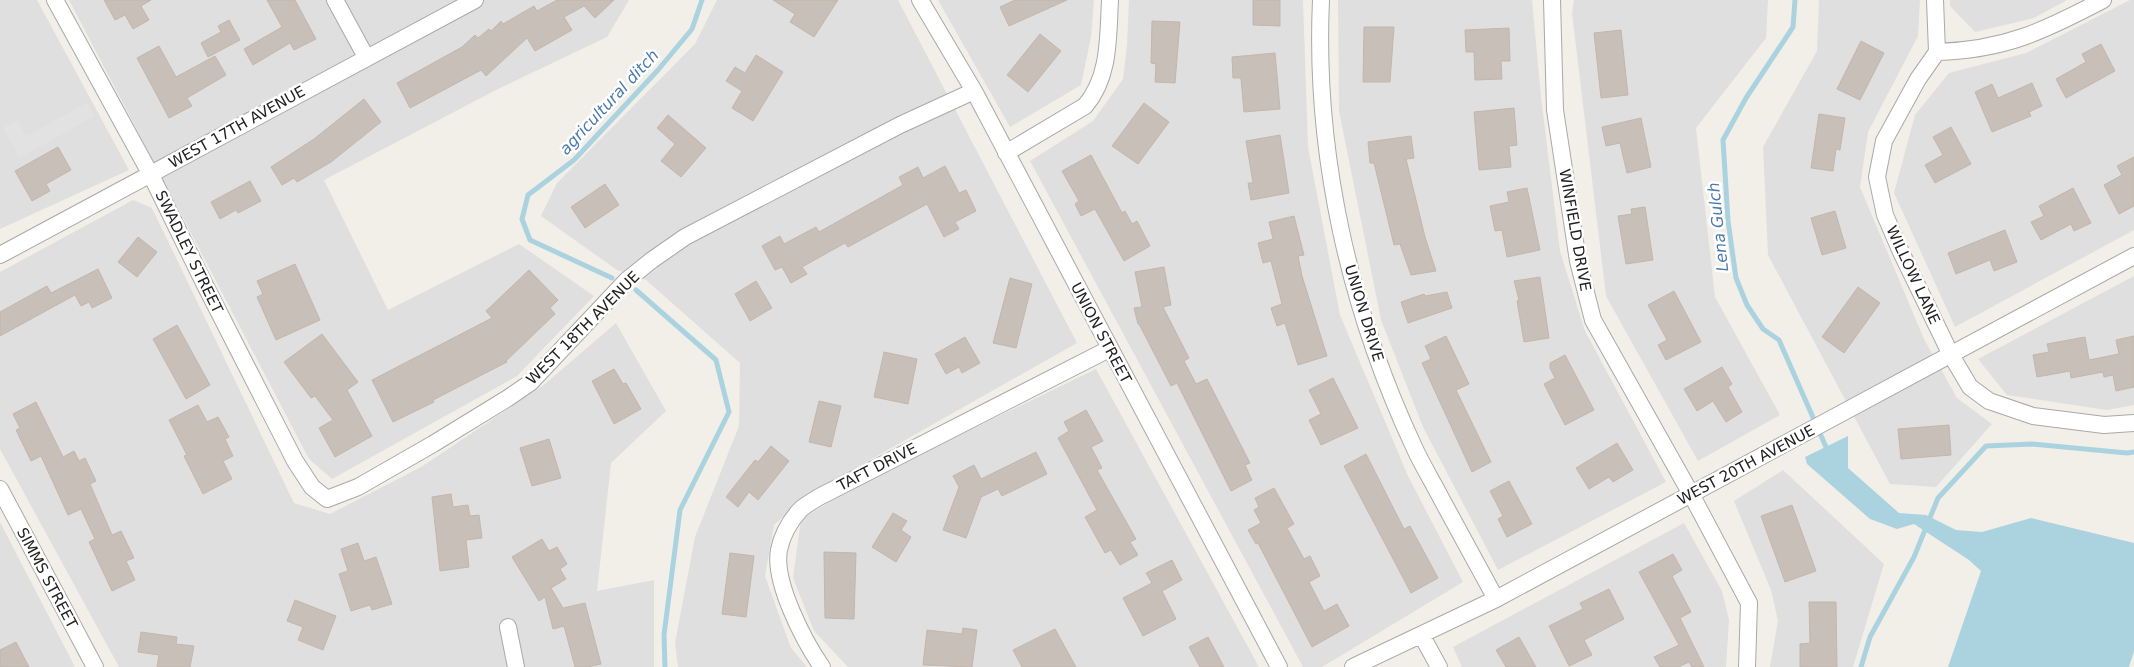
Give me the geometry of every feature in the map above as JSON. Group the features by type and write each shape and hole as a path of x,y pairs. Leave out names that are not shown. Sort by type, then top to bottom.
{"street":[{"name":"SWADLEY STREET","path":"55,0 151,175 295,461 312,487 327,499"},
{"path":"335,0 366,57"},
{"name":"WEST 17TH AVENUE","path":"0,255 475,0"},
{"name":"UNION STREET","path":"920,0 974,91 1279,667"},
{"path":"1006,153 1085,106 1095,95 1104,67 1110,0"},
{"name":"UNION DRIVE","path":"1321,0 1322,90 1331,173 1347,260 1364,319 1386,383 1414,448 1496,600"},
{"name":"WINFIELD DRIVE","path":"1552,0 1555,110 1578,261 1593,320 1691,494 1749,603 1747,667"},
{"path":"1935,0 1937,52 1965,51 2002,44 2029,36 2055,25 2102,0"},
{"name":"WILLOW LANE","path":"1937,52 1918,79 1884,141 1877,177 1889,224 1951,355 1970,388 1989,401 2033,416 2104,425 2134,423"},
{"name":"WEST 18TH AVENUE","path":"327,499 358,487 530,383 627,280 652,260 685,238 892,129 974,91"},
{"name":"WEST 20TH AVENUE","path":"1353,667 1496,600 2134,256"},
{"name":"TAFT DRIVE","path":"822,667 796,621 780,571 779,552 784,535 791,521 801,508 819,497 1109,349"},
{"name":"SIMMS STREET","path":"0,490 95,667"},
{"path":"508,627 516,667"},
{"path":"1422,636 1438,667"}],"shaded area":[{"path":"0,0 37,0 129,170 0,229"},
{"path":"69,0 629,0 607,37 498,89 324,180 388,310 519,244 594,296 517,376 332,479 309,459"},
{"path":"717,0 898,0 1077,343 808,495 774,525 765,576 791,648 807,667 678,667 675,643 695,537 739,426 740,363 646,280 617,270 541,216 557,183 695,44"},
{"path":"938,0 1094,0 1091,37 1081,85 1010,127"},
{"path":"1129,0 1303,0 1308,147 1340,315 1408,476 1463,582 1322,667 1303,667 1030,161 1093,121 1123,79"},
{"path":"1338,0 1532,0 1541,97 1560,251 1585,331 1666,482 1498,570 1423,427 1381,320 1339,111"},
{"path":"1574,0 1768,0 1766,38 1696,128 1715,297 1780,415 1698,461 1606,296 1572,13"},
{"path":"1819,0 1920,0 1918,36 1868,132 1860,187 1924,339 1957,398 1992,424 1936,487 1890,484 1768,255 1763,147 1817,51"},
{"path":"1950,0 2067,0 2034,18 1975,32 1950,6"},
{"path":"2130,0 2134,0 2134,230 1955,327 1894,193 1915,115 1949,73 2026,53"},
{"path":"87,103 95,116 19,158 3,128 17,120 26,136"},
{"path":"133,200 152,208 294,503 330,514 421,467 545,384 616,323 666,411 611,463 597,591 654,580 654,667 119,667 0,449 0,272"},
{"path":"2134,276 2134,405 2107,410 2007,395 1978,359"},
{"path":"1096,369 1259,667 848,667 814,631 793,578 801,519 863,482"},
{"path":"1783,470 1884,564 1853,667 1770,667 1778,621 1771,590 1734,501"},
{"path":"0,522 75,667 0,667"},
{"path":"1684,523 1722,591 1729,620 1726,667 1462,667 1453,647"}],"water":[{"path":"1848,436 1848,468 1899,513 1926,515 1956,530 1982,532 2031,518 2134,543 2134,651 2129,667 1948,667 1981,571 1969,560 1914,524 1897,529 1870,519 1807,464 1805,457"}],"building":[{"path":"104,0 151,0 141,6 149,20 133,29 125,15 115,20"},
{"path":"267,0 295,0 316,39 294,50 290,43 253,65 244,49 282,27"},
{"path":"557,0 614,0 595,18 584,6 564,17 572,30 535,51 527,38 486,76 481,70 410,108 397,83 462,47 475,35 478,38 489,29 491,31 501,21 503,24 534,6 537,11"},
{"path":"773,0 838,0 814,37 790,22 795,14"},
{"path":"1015,0 1067,0 1009,26 1000,7"},
{"path":"1253,0 1280,0 1280,26 1253,25"},
{"path":"229,20 240,40 208,57 201,43 221,32 218,26"},
{"path":"1152,21 1180,22 1175,83 1155,82 1156,64 1151,63"},
{"path":"1364,27 1394,27 1390,82 1363,82"},
{"path":"1509,28 1510,61 1501,61 1502,79 1475,80 1474,52 1466,52 1465,30"},
{"path":"1621,30 1628,95 1601,98 1594,33"},
{"path":"1040,34 1061,51 1028,92 1007,75"},
{"path":"1861,41 1884,53 1860,100 1837,89"},
{"path":"2101,44 2115,71 2066,98 2056,79 2086,62 2082,54"},
{"path":"159,46 176,77 215,56 226,75 187,98 192,106 169,118 137,58"},
{"path":"1275,53 1280,109 1244,112 1241,78 1233,78 1232,57"},
{"path":"756,55 783,72 753,121 732,108 742,91 726,81 735,67 745,73"},
{"path":"2032,83 2042,106 2029,112 2031,116 1992,132 1975,92 1992,84 1998,98"},
{"path":"364,99 381,122 331,162 297,182 294,178 282,185 271,167 314,139"},
{"path":"1144,103 1169,122 1138,164 1112,146"},
{"path":"1514,108 1517,145 1509,146 1511,167 1479,170 1474,112"},
{"path":"1819,114 1845,118 1840,150 1836,149 1833,171 1811,168"},
{"path":"668,115 706,148 681,177 661,161 675,144 657,128"},
{"path":"1641,118 1651,167 1627,173 1620,143 1606,146 1602,127"},
{"path":"1951,127 1971,164 1935,183 1925,165 1943,155 1933,137"},
{"path":"1280,135 1289,193 1251,200 1248,183 1253,183 1246,141"},
{"path":"1411,136 1414,158 1406,159 1425,237 1436,271 1411,275 1400,244 1394,245 1374,163 1370,163 1368,142"},
{"path":"58,147 71,170 46,184 50,191 32,201 15,171"},
{"path":"1091,155 1122,213 1125,211 1132,224 1137,221 1150,246 1124,261 1095,209 1081,216 1075,204 1079,201 1062,171"},
{"path":"2134,157 2134,206 2119,214 2104,185 2122,175 2117,166"},
{"path":"945,166 959,193 966,190 976,211 955,222 959,229 944,237 927,204 848,247 845,243 802,267 807,274 791,283 782,267 775,270 762,246 780,236 784,244 816,227 819,232 903,185 899,177 918,167 923,178"},
{"path":"250,181 261,201 238,213 236,210 220,219 211,202"},
{"path":"605,184 619,205 585,228 571,207"},
{"path":"1527,188 1540,250 1507,257 1502,230 1495,231 1490,206 1509,202 1507,192"},
{"path":"2073,188 2091,223 2074,231 2071,224 2041,240 2031,222 2044,216 2039,206"},
{"path":"1645,207 1653,260 1626,264 1618,216 1632,214 1631,209"},
{"path":"1835,211 1846,248 1822,255 1811,218"},
{"path":"1294,216 1304,255 1298,256 1302,276 1327,356 1298,365 1285,323 1277,326 1271,308 1282,304 1271,261 1263,263 1258,243 1273,239 1269,222"},
{"path":"2005,230 2017,262 1994,271 1990,260 1956,274 1948,253"},
{"path":"138,237 157,252 137,277 118,262"},
{"path":"295,264 320,320 276,340 257,297 263,294 257,281"},
{"path":"1164,267 1171,305 1163,307 1189,358 1184,361 1196,384 1207,379 1250,463 1245,465 1252,480 1231,491 1177,383 1171,386 1138,324 1134,308 1142,307 1135,272"},
{"path":"98,269 112,298 92,308 89,302 81,306 75,295 0,336 0,312 47,286 51,293"},
{"path":"529,270 558,300 550,308 555,314 507,362 393,422 372,380 492,318 486,311"},
{"path":"1540,277 1549,338 1524,342 1517,301 1519,300 1514,281"},
{"path":"1010,278 1032,284 1016,348 993,343"},
{"path":"756,281 772,308 750,321 735,294"},
{"path":"1858,287 1880,303 1844,353 1822,337"},
{"path":"1674,291 1701,342 1666,360 1658,345 1667,340 1648,305"},
{"path":"1447,292 1452,308 1408,323 1401,302 1424,294 1425,296"},
{"path":"177,325 210,385 186,399 153,339"},
{"path":"322,334 358,382 347,390 372,436 335,457 319,428 333,420 315,396 311,398 284,362"},
{"path":"1446,336 1469,384 1456,390 1491,462 1472,472 1422,363 1431,359 1425,346"},
{"path":"2134,336 2134,387 2116,391 2113,375 2104,377 2103,372 2071,378 2070,371 2037,377 2033,355 2049,352 2047,344 2085,337 2089,360 2119,354 2116,340"},
{"path":"965,337 980,363 962,373 959,367 946,374 935,354"},
{"path":"884,352 917,359 908,404 874,397"},
{"path":"1565,355 1594,410 1565,425 1544,384 1555,378 1550,368 1550,363"},
{"path":"1722,367 1732,384 1728,387 1742,412 1726,422 1713,401 1697,411 1684,389"},
{"path":"614,369 623,384 626,383 641,409 614,424 592,381"},
{"path":"1333,378 1358,428 1321,445 1309,420 1321,414 1309,390"},
{"path":"819,401 841,406 831,447 809,442"},
{"path":"36,402 63,457 74,451 79,461 85,458 96,481 90,484 112,535 121,531 134,558 126,561 135,580 112,591 89,542 95,539 81,509 68,515 41,456 31,461 16,430 20,428 13,414"},
{"path":"198,405 207,422 218,417 229,437 225,439 233,456 223,461 232,479 203,494 184,456 187,455 169,420"},
{"path":"1086,410 1103,441 1091,447 1102,468 1097,470 1136,539 1130,542 1138,555 1120,565 1111,550 1105,553 1085,517 1097,510 1058,438 1069,431 1064,422"},
{"path":"1949,425 1951,455 1901,459 1898,429"},
{"path":"549,439 561,478 532,486 520,448"},
{"path":"1617,443 1633,470 1613,482 1609,477 1589,489 1576,468"},
{"path":"771,446 789,461 758,500 749,492 738,507 726,497 755,460 758,462"},
{"path":"1036,452 1047,474 1002,496 998,489 981,497 966,538 943,530 959,487 953,476 974,465 981,479"},
{"path":"1366,454 1404,529 1410,526 1438,578 1411,593 1344,466"},
{"path":"1509,481 1532,524 1507,537 1498,519 1503,516 1490,491"},
{"path":"1274,488 1294,524 1287,528 1304,559 1310,556 1320,576 1309,582 1324,611 1337,604 1349,626 1312,647 1258,543 1256,544 1248,530 1261,523 1254,510 1259,507 1255,498"},
{"path":"451,494 453,507 468,505 470,516 479,515 482,538 466,540 469,567 440,571 432,497"},
{"path":"1792,505 1816,571 1785,582 1761,516"},
{"path":"893,513 907,521 901,530 911,537 896,562 872,547"},
{"path":"542,539 549,551 557,547 567,564 560,569 566,579 551,588 563,608 585,603 601,664 575,667 564,626 553,629 545,597 539,601 512,557"},
{"path":"358,543 364,561 376,557 392,604 372,610 370,605 351,611 339,574 348,571 341,549"},
{"path":"824,552 856,553 854,619 825,618"},
{"path":"730,553 754,556 746,617 722,614"},
{"path":"1673,554 1682,570 1672,576 1691,612 1680,618 1704,667 1692,667 1689,662 1678,667 1660,667 1654,657 1679,645 1639,572"},
{"path":"1172,560 1182,580 1162,591 1176,619 1143,636 1123,598 1152,583 1146,573"},
{"path":"1609,589 1624,619 1584,640 1592,655 1569,666 1549,626 1583,609 1580,603"},
{"path":"295,600 336,616 323,650 298,640 303,627 287,621"},
{"path":"1809,602 1836,602 1837,667 1800,667 1800,644 1810,643"},
{"path":"963,628 977,630 972,667 923,665 927,630 962,634"},
{"path":"1055,629 1076,667 1022,667 1013,650"},
{"path":"141,632 177,637 176,644 194,646 190,667 157,667 159,655 138,652"},
{"path":"1208,637 1224,667 1200,667 1189,647"},
{"path":"1519,637 1536,667 1506,667 1496,650"},
{"path":"16,642 29,667 0,667 0,650"}],"waterway":[{"name":"agricultural ditch","path":"612,278 530,240 522,219 528,195 574,160 658,70 692,29 702,0"},
{"name":"Lena Gulch","path":"1795,0 1793,27 1746,98 1723,140 1728,221 1736,278 1747,305 1763,329 1779,340 1826,447"},
{"name":"agricultural ditch","path":"636,290 716,360 729,412 680,510 664,635 665,667"},
{"path":"1861,667 1870,637 1914,557 1938,498 1986,446 2032,444 2127,453 2134,452"}]}
